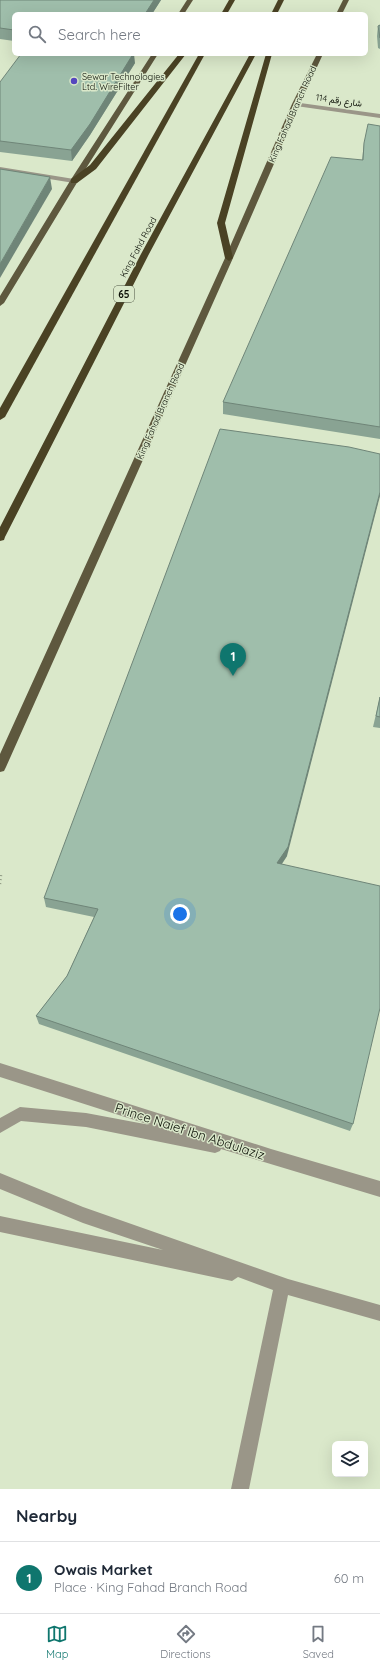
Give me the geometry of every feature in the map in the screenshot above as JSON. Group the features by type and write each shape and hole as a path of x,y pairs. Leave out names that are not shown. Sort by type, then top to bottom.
{"highway":[{"path":"275,12 281,0"},
{"path":"223,12 230,3"},
{"path":"225,12 230,3"},
{"path":"74,181 93,167 181,56"},
{"path":"0,417 201,56"},
{"name":"King Fahd Road","path":"0,537 145,254 252,56"},
{"path":"229,258 222,223 251,112 268,56"}],"main road":[{"path":"182,12 190,0"},
{"path":"340,12 346,0"},
{"path":"0,303 74,181 154,56"},
{"name":"King Fahad Branch Road","path":"0,767 229,258 296,104 319,56"}],"street":[{"name":"شارع رقم 114","path":"296,104 380,116"},
{"path":"0,169 74,181"},
{"name":"Prince Naief Ibn Abdulaziz","path":"0,1070 271,1157 380,1189"},
{"path":"0,1126 20,1114 86,1120 271,1157"},
{"path":"0,1181 83,1215 282,1284 380,1313"},
{"path":"0,1224 282,1284"},
{"path":"240,1489 282,1284"}],"path":[{"path":"0,884 1,875"}],"building":[{"path":"0,0 154,0 146,12 12,12 12,30 0,28"},
{"path":"380,25 380,38 378,26"},
{"path":"20,56 132,56 90,124 71,150 0,141 0,82"},
{"path":"368,124 380,126 380,427 223,402 331,157 363,160 364,143"},
{"path":"0,169 50,177 0,264"},
{"path":"220,429 349,447 380,454 380,492 288,847 277,863 380,886 380,1008 353,1124 36,1016 67,976 98,909 44,898"},
{"path":"380,697 380,717 376,716"}],"place":[{"name":"Sewar Technologies Ltd. WireFilter","path":"74,81"},
{"name":"Owais Market","path":"233,676"}]}
